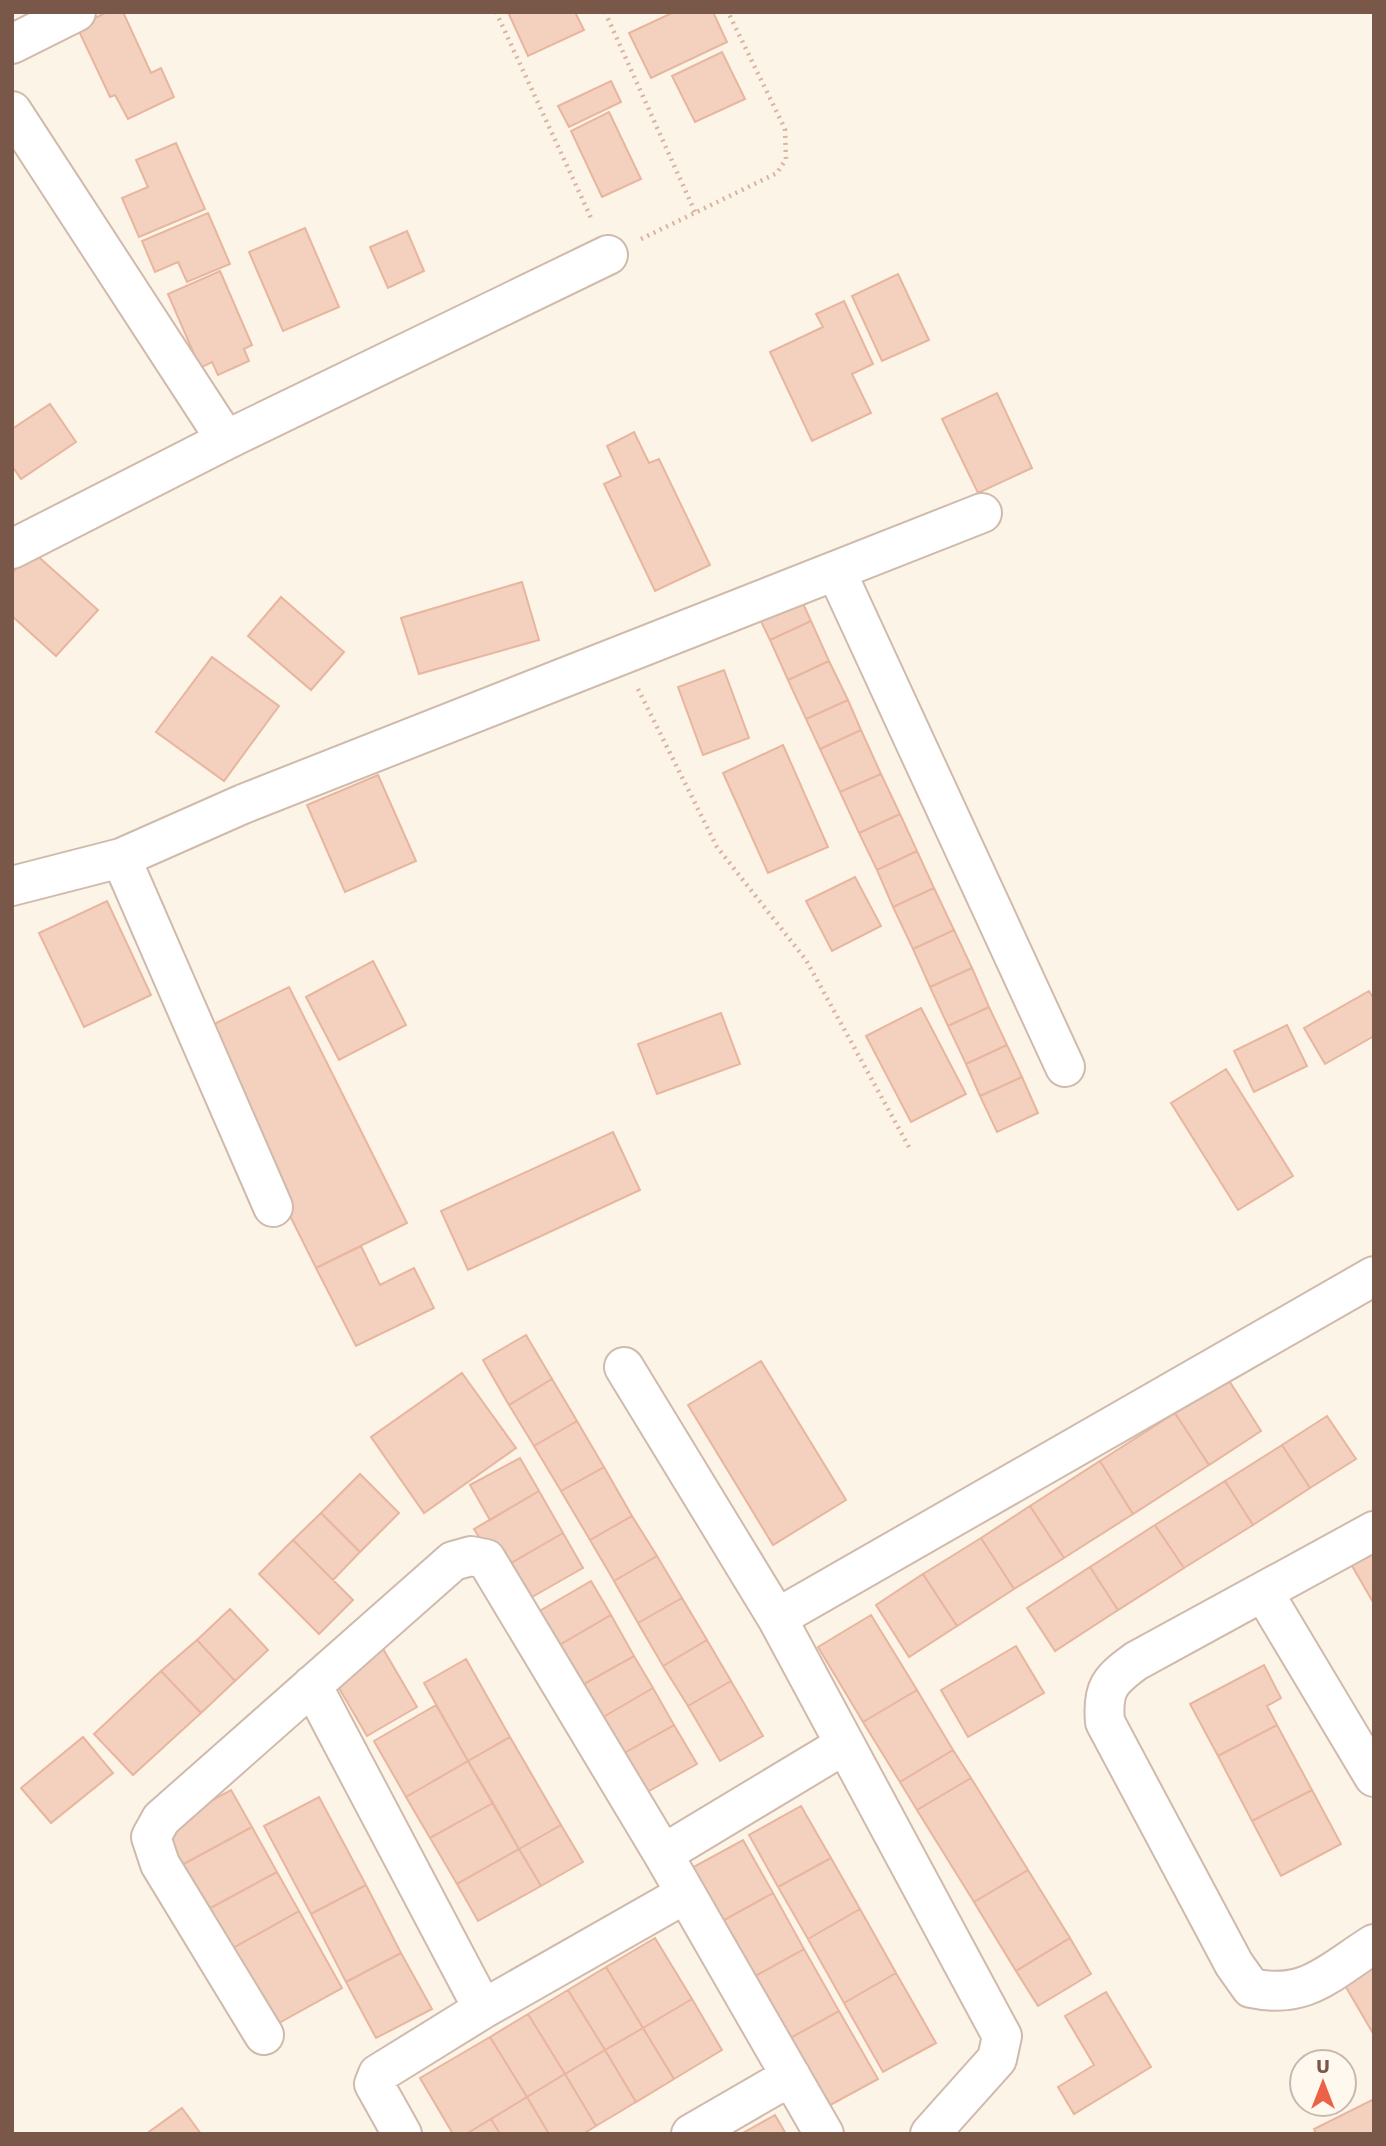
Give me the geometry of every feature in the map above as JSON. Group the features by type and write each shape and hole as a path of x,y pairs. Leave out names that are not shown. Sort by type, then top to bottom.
{"street":[{"path":"12,44 76,12"},
{"path":"12,111 226,440"},
{"path":"12,549 226,440 608,255"},
{"path":"12,886 121,858 243,804 982,513"},
{"path":"836,571 1065,1067"},
{"path":"121,858 274,1207"},
{"path":"777,1618 1369,1289"},
{"path":"624,1367 777,1618 1002,2036 997,2059 930,2134"},
{"path":"1374,1531 1136,1661 1113,1678 1103,1700 1105,1722 1234,1964 1251,1988 1277,1994 1302,1990 1374,1944"},
{"path":"264,2035 160,1864 151,1837 161,1819 453,1561 471,1556 486,1559 663,1854 824,2134"},
{"path":"1264,1593 1374,1777"},
{"path":"312,1685 484,2009"},
{"path":"663,1854 844,1745"},
{"path":"402,2134 374,2084 378,2074 484,2009 685,1894"},
{"path":"691,2134 791,2076"}],"path":[{"path":"496,12 608,255 777,173 786,159 785,129 728,12"},
{"path":"605,12 695,212"},
{"path":"622,657 717,846 806,960 909,1147"}],"building":[{"path":"107,12 123,12 151,73 161,68 174,97 128,119 115,95 110,97 77,27"},
{"path":"508,12 575,12 584,30 528,56"},
{"path":"674,12 713,12 727,42 651,78 629,33"},
{"path":"722,52 745,99 695,122 672,76"},
{"path":"611,81 621,102 569,127 558,106"},
{"path":"609,112 641,179 602,197 571,131"},
{"path":"176,143 205,209 139,237 122,198 148,187 136,160"},
{"path":"208,213 230,264 187,282 178,262 155,272 142,241"},
{"path":"305,228 339,307 283,331 249,252"},
{"path":"407,231 424,271 388,288 370,247"},
{"path":"220,271 252,345 244,349 249,361 218,375 212,362 200,368 168,294"},
{"path":"898,274 929,340 882,361 852,296"},
{"path":"844,301 873,364 852,374 871,413 812,441 770,352 823,327 816,314"},
{"path":"997,393 1032,468 978,493 942,419"},
{"path":"50,404 76,442 21,479 12,466 12,429"},
{"path":"634,432 649,463 659,459 710,565 655,591 604,484 621,476 607,446"},
{"path":"32,551 98,610 56,656 12,616 12,573"},
{"path":"522,582 539,640 419,674 401,618"},
{"path":"797,590 811,621 770,640 755,609"},
{"path":"281,597 344,652 311,690 248,636"},
{"path":"811,621 829,661 788,680 770,640"},
{"path":"212,657 279,706 224,781 156,732"},
{"path":"829,661 848,700 806,719 788,680"},
{"path":"724,670 749,738 703,755 678,687"},
{"path":"848,700 861,730 820,749 806,719"},
{"path":"861,730 881,774 840,792 820,749"},
{"path":"783,745 828,847 768,873 723,773"},
{"path":"881,774 900,814 859,833 840,792"},
{"path":"378,775 416,861 345,892 307,805"},
{"path":"900,814 917,851 877,870 859,833"},
{"path":"917,851 934,888 893,907 877,870"},
{"path":"855,877 881,926 832,951 806,901"},
{"path":"934,888 954,930 913,949 893,907"},
{"path":"107,901 151,995 84,1027 39,933"},
{"path":"954,930 972,968 930,987 913,949"},
{"path":"373,961 406,1025 339,1060 306,997"},
{"path":"972,968 989,1007 948,1026 930,987"},
{"path":"289,987 407,1223 316,1268 198,1032"},
{"path":"1369,991 1374,999 1374,1036 1325,1064 1304,1028"},
{"path":"989,1007 1007,1045 966,1064 948,1026"},
{"path":"921,1008 966,1094 911,1122 866,1036"},
{"path":"721,1013 740,1064 657,1094 638,1044"},
{"path":"1287,1025 1307,1066 1254,1092 1234,1051"},
{"path":"1007,1045 1022,1077 980,1096 966,1064"},
{"path":"1226,1069 1293,1176 1238,1210 1171,1103"},
{"path":"1022,1077 1038,1113 997,1132 980,1096"},
{"path":"613,1132 640,1190 468,1270 441,1211"},
{"path":"361,1246 380,1285 414,1268 434,1308 356,1346 316,1268"},
{"path":"526,1335 552,1379 509,1405 483,1360"},
{"path":"761,1361 846,1500 773,1545 688,1405"},
{"path":"462,1373 516,1448 424,1513 371,1437"},
{"path":"552,1379 577,1421 534,1446 509,1405"},
{"path":"1228,1379 1261,1431 1209,1465 1175,1413"},
{"path":"1175,1413 1209,1465 1133,1514 1100,1461"},
{"path":"1327,1416 1356,1459 1310,1488 1282,1445"},
{"path":"577,1421 604,1467 561,1491 534,1446"},
{"path":"1282,1445 1310,1488 1253,1525 1225,1481"},
{"path":"520,1458 539,1491 490,1520 470,1485"},
{"path":"1100,1461 1133,1514 1064,1558 1030,1506"},
{"path":"604,1467 632,1516 590,1540 561,1491"},
{"path":"360,1474 399,1513 360,1552 321,1513"},
{"path":"1225,1481 1253,1525 1184,1568 1155,1525"},
{"path":"539,1491 563,1533 499,1570 474,1529"},
{"path":"1030,1506 1064,1558 1014,1589 981,1538"},
{"path":"321,1513 360,1552 333,1580 293,1540"},
{"path":"632,1516 657,1556 614,1581 590,1540"},
{"path":"1155,1525 1184,1568 1118,1610 1090,1567"},
{"path":"563,1533 583,1568 518,1605 499,1570"},
{"path":"981,1538 1014,1589 957,1626 923,1574"},
{"path":"293,1540 353,1600 319,1634 259,1574"},
{"path":"1374,1544 1374,1602 1373,1602 1348,1559"},
{"path":"657,1556 682,1598 638,1623 614,1581"},
{"path":"1090,1567 1118,1610 1055,1651 1027,1608"},
{"path":"923,1574 957,1626 909,1657 876,1605"},
{"path":"591,1581 611,1615 556,1647 536,1613"},
{"path":"682,1598 707,1640 663,1666 638,1623"},
{"path":"230,1609 268,1650 235,1681 197,1640"},
{"path":"611,1615 634,1656 579,1687 556,1647"},
{"path":"871,1615 917,1690 863,1722 818,1647"},
{"path":"197,1640 235,1681 201,1713 161,1671"},
{"path":"707,1640 731,1681 688,1706 663,1666"},
{"path":"1016,1646 1044,1693 968,1737 941,1690"},
{"path":"382,1647 417,1707 367,1736 332,1676"},
{"path":"634,1656 653,1688 598,1720 579,1687"},
{"path":"466,1659 510,1737 468,1761 424,1683"},
{"path":"1264,1665 1281,1698 1267,1706 1277,1725 1218,1756 1190,1704"},
{"path":"161,1671 201,1713 133,1775 94,1734"},
{"path":"731,1681 763,1736 720,1761 688,1706"},
{"path":"653,1688 674,1725 619,1756 598,1720"},
{"path":"917,1690 953,1750 900,1782 863,1722"},
{"path":"436,1705 468,1761 406,1797 374,1741"},
{"path":"674,1725 697,1764 642,1795 619,1756"},
{"path":"1277,1725 1312,1790 1252,1821 1218,1756"},
{"path":"83,1737 113,1773 51,1823 21,1788"},
{"path":"510,1737 561,1825 519,1849 468,1761"},
{"path":"953,1750 971,1778 917,1810 900,1782"},
{"path":"468,1761 493,1803 430,1838 406,1797"},
{"path":"971,1778 1028,1870 974,1902 917,1810"},
{"path":"231,1790 252,1827 180,1866 159,1829"},
{"path":"1312,1790 1341,1844 1281,1876 1252,1821"},
{"path":"319,1797 366,1885 311,1914 264,1826"},
{"path":"493,1803 519,1849 457,1884 430,1838"},
{"path":"801,1806 831,1858 778,1887 749,1835"},
{"path":"561,1825 583,1862 541,1886 519,1849"},
{"path":"252,1827 277,1872 205,1911 180,1866"},
{"path":"743,1840 773,1893 710,1928 679,1875"},
{"path":"519,1849 541,1886 478,1921 457,1884"},
{"path":"831,1858 860,1909 808,1939 778,1887"},
{"path":"1028,1870 1070,1938 1016,1971 974,1902"},
{"path":"277,1872 299,1911 228,1951 205,1911"},
{"path":"366,1885 401,1953 346,1982 311,1914"},
{"path":"773,1893 804,1949 741,1984 710,1928"},
{"path":"860,1909 896,1973 844,2003 808,1939"},
{"path":"299,1911 342,1988 270,2028 228,1951"},
{"path":"655,1938 692,1999 643,2028 606,1967"},
{"path":"1070,1938 1091,1974 1038,2006 1016,1971"},
{"path":"804,1949 839,2011 776,2046 741,1984"},
{"path":"401,1953 432,2009 376,2038 346,1982"},
{"path":"1374,1964 1374,2035 1343,1982"},
{"path":"606,1967 643,2028 605,2050 568,1990"},
{"path":"896,1973 936,2043 883,2072 844,2003"},
{"path":"568,1990 605,2050 565,2074 528,2014"},
{"path":"1106,1992 1151,2067 1074,2114 1058,2087 1094,2065 1065,2016"},
{"path":"692,1999 722,2050 674,2079 643,2028"},
{"path":"839,2011 878,2079 814,2114 776,2046"},
{"path":"528,2014 565,2074 527,2097 490,2037"},
{"path":"643,2028 674,2079 636,2102 605,2050"},
{"path":"490,2037 527,2097 466,2134 453,2134 420,2078"},
{"path":"605,2050 636,2102 596,2126 565,2074"},
{"path":"565,2074 596,2126 583,2134 549,2134 527,2097"},
{"path":"527,2097 549,2134 500,2134 491,2119"},
{"path":"1374,2099 1374,2134 1316,2134 1314,2129 1336,2118 1358,2118 1358,2107"},
{"path":"182,2108 201,2134 146,2134"},
{"path":"775,2115 786,2134 741,2134"},
{"path":"491,2119 500,2134 466,2134"}]}
